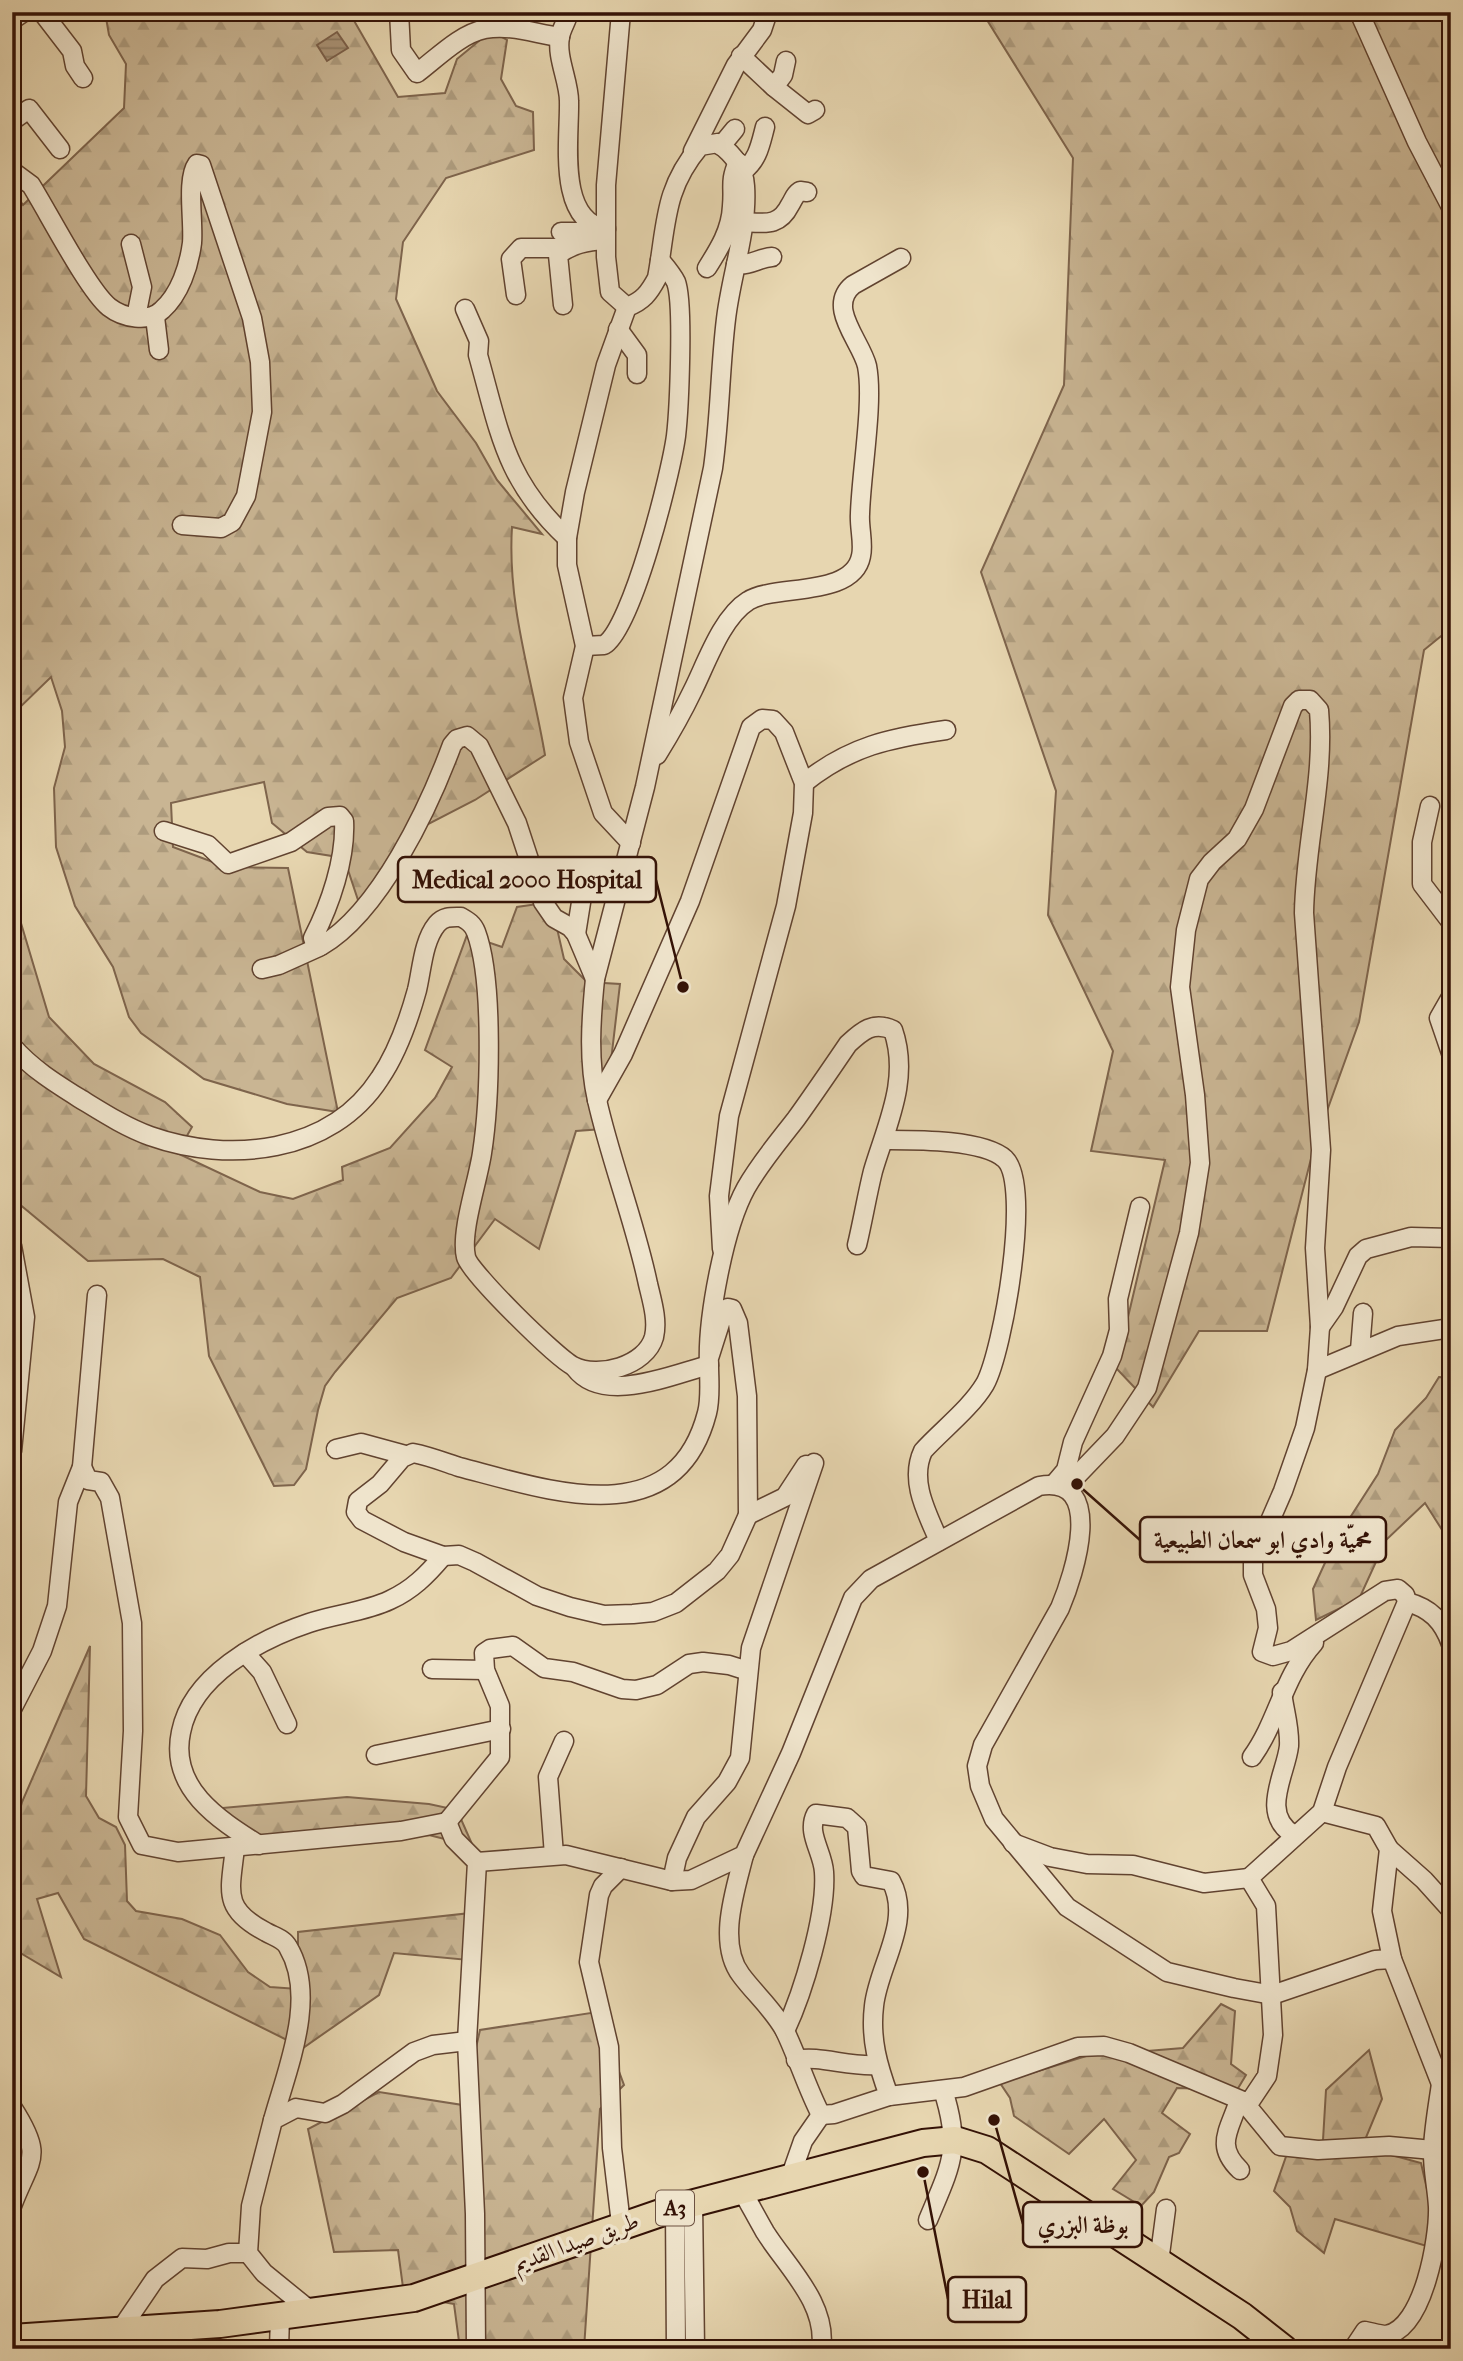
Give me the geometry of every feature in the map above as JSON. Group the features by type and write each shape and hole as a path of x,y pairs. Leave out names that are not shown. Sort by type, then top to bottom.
{"highway":[{"name":"طريق صيدا القديم","path":"12,2338 219,2325 414,2298 474,2279 621,2224 684,2205 923,2143 955,2140 987,2150 1159,2262 1274,2345"}],"street":[{"path":"12,20 24,12"},
{"path":"42,12 72,51 75,66 83,78"},
{"path":"399,12 401,50 417,73 468,35 485,29 520,30 560,37"},
{"path":"569,12 560,37 573,122 566,157 572,188 584,217 603,232"},
{"path":"621,12 603,232 610,292 627,307"},
{"path":"631,843 600,806 579,742 573,698 585,646 570,588 567,538 596,404 618,329 627,307 640,302 651,289 660,260 674,185 741,56 762,30 768,12"},
{"path":"1359,12 1417,142 1451,207"},
{"path":"741,56 808,114 815,110"},
{"path":"774,87 783,75 786,61"},
{"path":"12,121 29,109 60,149"},
{"path":"707,268 725,239 733,206 730,180 740,167 751,166 760,150 765,127"},
{"path":"721,146 735,129"},
{"path":"575,1367 605,1371 621,1367 646,1351 654,1337 655,1316 645,1268 597,1100 592,1046 595,979 649,767 713,468 720,418 726,320 743,222 745,185 740,167 721,146 700,146 688,160"},
{"path":"12,171 31,185 107,305 136,317 155,317 167,306 184,276 192,239 192,175 197,164 201,165 252,318 260,362 262,412 246,496 232,522 221,528 182,525"},
{"path":"743,222 769,224 779,221 795,195 800,191 807,192"},
{"path":"516,295 511,259 521,248 565,240 588,241 603,232"},
{"path":"563,305 558,255 565,240"},
{"path":"131,244 142,287 136,317"},
{"path":"736,264 755,264 763,257 772,257"},
{"path":"649,767 671,732 717,640 749,600 827,584 843,578 858,565 862,554 860,514 868,373 862,347 844,318 843,305 847,290 853,285 901,258"},
{"path":"585,646 604,645 611,641 622,621 645,559 676,438 679,314 676,283 660,260"},
{"path":"465,309 479,341 478,355 503,449 515,465 514,474 538,510 567,538"},
{"path":"155,317 159,349"},
{"path":"618,329 637,355 636,374"},
{"path":"821,2115 785,2031 740,1973 732,1957 729,1932 733,1897 744,1855 791,1754 853,1598 871,1578 1039,1486 1060,1485 1115,1436 1147,1388 1189,1233 1200,1163 1195,1095 1180,987 1186,930 1199,879 1212,862 1237,839 1254,809 1293,706 1304,699 1314,702 1319,710 1321,759 1304,913 1321,1150 1315,1248 1320,1327 1317,1370 1299,1449 1253,1560 1253,1575 1266,1609 1268,1628 1262,1652 1266,1655 1282,1656 1385,1591 1398,1589 1407,1602 1422,1606 1438,1619 1451,1644"},
{"path":"597,1100 624,1055 690,901 746,738 756,722 767,718 779,725 804,783 795,868 729,1116 719,1196 723,1263"},
{"path":"804,783 836,760 866,745 946,730"},
{"path":"262,969 279,965 319,947 349,926 369,903 431,797 453,745 457,739 467,736 479,746 517,823 543,902 554,918 570,927 576,934 595,979"},
{"path":"1430,806 1422,842 1422,884 1451,922"},
{"path":"164,831 208,845 228,864 291,842 328,817 340,816 344,821 343,845 313,938 319,947"},
{"path":"576,934 583,890"},
{"path":"12,1046 25,1061 66,1090 149,1136 191,1147 231,1150 289,1144 335,1125 361,1102 381,1078 416,992 429,938 438,923 447,917 461,917 475,930 480,948 487,1035 488,1098 482,1152 464,1239 466,1260 496,1295 593,1384 608,1387 630,1385 709,1361"},
{"path":"1451,997 1438,1018 1451,1053"},
{"path":"336,1449 362,1443 405,1455 421,1454 458,1466 581,1494 608,1496 648,1489 680,1468 698,1440 708,1410 711,1328 736,1209 765,1158 848,1044 863,1030 875,1026 893,1030 900,1061 895,1104 873,1171 857,1245"},
{"path":"884,1140 935,1142 980,1148 1004,1158 1014,1182 1013,1266 997,1351 984,1384 923,1451 917,1463 922,1496 939,1541"},
{"path":"1060,1485 1073,1442 1112,1356 1119,1331 1118,1299 1140,1207"},
{"path":"1320,1327 1334,1307 1358,1256 1366,1249 1411,1237 1451,1238"},
{"path":"12,1246 25,1317 12,1451"},
{"path":"12,1709 43,1651 57,1606 68,1502 82,1467 97,1295"},
{"path":"405,1455 380,1484 358,1501 356,1512 374,1528 443,1556 459,1555 537,1596 570,1607 604,1615 653,1612 676,1603 717,1571 730,1555 748,1516 747,1396 738,1323 732,1309 725,1310 709,1361"},
{"path":"1360,1350 1363,1313"},
{"path":"1317,1370 1398,1336 1451,1328"},
{"path":"672,1881 677,1858 696,1818 727,1782 740,1758 748,1671 756,1627 814,1463 809,1460 785,1497 748,1516"},
{"path":"82,1467 88,1479 101,1482 110,1498 132,1623 133,1731 128,1817 142,1845 178,1852 236,1848 401,1831 447,1822 500,1757 499,1699 485,1670 484,1653 490,1648 513,1646 544,1668 573,1672 622,1689 636,1690 657,1685 689,1664 703,1662 729,1665 748,1671"},
{"path":"1060,1485 1075,1498 1081,1516 1069,1586 979,1756 980,1786 995,1819 1011,1842 1067,1907 1167,1972 1272,1994 1375,1960 1392,1959"},
{"path":"259,1846 227,1825 201,1803 185,1778 178,1759 182,1724 190,1706 203,1688 245,1653 308,1623 388,1601 426,1577 443,1556"},
{"path":"1011,1842 1050,1857 1087,1864 1133,1866 1204,1883 1249,1878 1322,1812 1336,1767 1407,1602"},
{"path":"1252,1757 1269,1730 1282,1692 1296,1665 1325,1630"},
{"path":"245,1653 262,1672 287,1724"},
{"path":"432,1669 485,1670"},
{"path":"1282,1692 1289,1744 1287,1762 1275,1791 1280,1817 1286,1830 1294,1835"},
{"path":"376,1755 501,1729"},
{"path":"554,1855 548,1777 564,1741"},
{"path":"1322,1812 1376,1826 1389,1849 1424,1880 1451,1910"},
{"path":"785,2031 802,1987 822,1897 824,1871 813,1834 813,1820 816,1814 847,1818 857,1827 861,1871 864,1876 891,1881 899,1899 894,1936 874,2004 873,2046 889,2096"},
{"path":"447,1822 454,1839 477,1862 467,2041 475,2214 476,2349"},
{"path":"236,1848 230,1895 235,1910 244,1920 285,1941 296,1965 300,1990 298,2021 251,2206 248,2253 264,2273 312,2312"},
{"path":"1353,2349 1365,2331 1386,2335 1399,2329 1410,2318 1422,2294 1437,2235 1438,2207 1433,2150 1446,2086 1392,1959 1382,1911 1389,1849"},
{"path":"477,1862 554,1855 580,1857 672,1881 691,1880 744,1855"},
{"path":"621,1868 599,1895 589,1962 609,2047 612,2148 621,2224"},
{"path":"1241,2101 1251,2100 1267,2076 1273,2035 1266,1906 1249,1878"},
{"path":"273,2120 296,2108 325,2113 343,2104 414,2052 433,2045 467,2041"},
{"path":"821,2115 834,2114 889,2096 964,2087 1078,2047 1104,2046 1129,2053 1241,2101 1280,2146 1318,2150 1389,2146 1433,2150"},
{"path":"796,2060 811,2057 856,2067 877,2065"},
{"path":"928,2220 943,2183 955,2140 953,2122 943,2090"},
{"path":"1240,2170 1228,2158 1224,2144 1241,2101"},
{"path":"12,2107 30,2141 33,2157 12,2206"},
{"path":"790,2178 803,2141 821,2115"},
{"path":"741,2189 765,2232 812,2300 821,2327 821,2349"},
{"path":"676,2349 684,2205"},
{"path":"684,2205 695,2349"},
{"path":"1159,2262 1166,2209"},
{"path":"119,2332 155,2279 183,2258 206,2259 229,2253 248,2253"},
{"path":"279,2349 280,2316"}],"green space":[{"path":"105,12 349,12 398,97 445,93 457,59 491,31 507,40 501,79 516,106 533,112 534,150 446,178 403,242 396,299 437,391 476,443 497,480 542,534 512,527 511,556 517,614 545,755 475,800 403,837 359,903 344,858 307,852 272,823 264,782 171,803 173,847 226,867 288,868 338,1112 287,1104 204,1079 141,1033 129,1017 113,967 75,906 56,847 54,788 65,747 62,711 51,677 16,711 12,720 12,189 23,205 124,108 126,64 109,35"},
{"path":"982,12 1451,12 1451,628 1424,650 1359,1022 1314,1147 1267,1331 1199,1331 1153,1407 1116,1368 1165,1160 1091,1151 1113,1051 1048,915 1056,791 981,572 1064,385 1073,158"},
{"path":"12,893 49,1017 94,1064 165,1102 192,1127 177,1153 260,1192 293,1199 343,1180 342,1167 390,1148 435,1098 452,1067 425,1050 467,935 502,947 517,907 551,902 564,959 587,982 620,984 603,1129 576,1131 539,1249 495,1219 451,1278 397,1298 325,1386 306,1469 294,1485 274,1486 209,1356 200,1277 163,1259 88,1261 12,1198"},
{"path":"1439,1377 1451,1378 1451,1544 1425,1503 1386,1540 1359,1599 1316,1620 1313,1589 1335,1541 1378,1474 1395,1430 1426,1398"},
{"path":"90,1646 86,1796 99,1818 116,1827 125,1845 127,1901 136,1911 182,1919 220,1935 248,1972 270,1987 298,1989 298,1932 470,1913 472,1846 429,1835 251,1837 222,1808 347,1797 429,1804 457,1810 476,1853 479,1961 394,1953 379,1995 303,2048 84,1939 58,1893 37,1899 61,1977 12,1948 12,1840 22,1802"},
{"path":"1221,2004 1235,2011 1231,2064 1246,2075 1237,2090 1177,2088 1162,2113 1190,2134 1179,2153 1169,2157 1154,2192 1141,2206 1113,2189 1136,2160 1104,2119 1069,2154 1014,2116 1010,2098 1000,2083 1115,2047 1147,2051 1183,2048"},
{"path":"597,2012 624,2085 600,2109 584,2349 460,2349 454,2304 404,2295 398,2250 334,2252 308,2129 379,2092 463,2105 480,2030"},
{"path":"1369,2050 1382,2099 1362,2147 1421,2163 1432,2211 1430,2247 1335,2219 1324,2253 1297,2231 1290,2207 1274,2191 1289,2148 1315,2155 1323,2140 1326,2090"}],"shaded area":[{"path":"337,32 348,48 327,61 317,45"}],"place":[{"name":"Medical 2000 Hospital","path":"683,987"},
{"name":"محميّة وادي ابو سمعان الطبيعية","path":"1077,1484"},
{"name":"بوظة البزري","path":"994,2120"},
{"name":"Hilal","path":"923,2172"}]}
